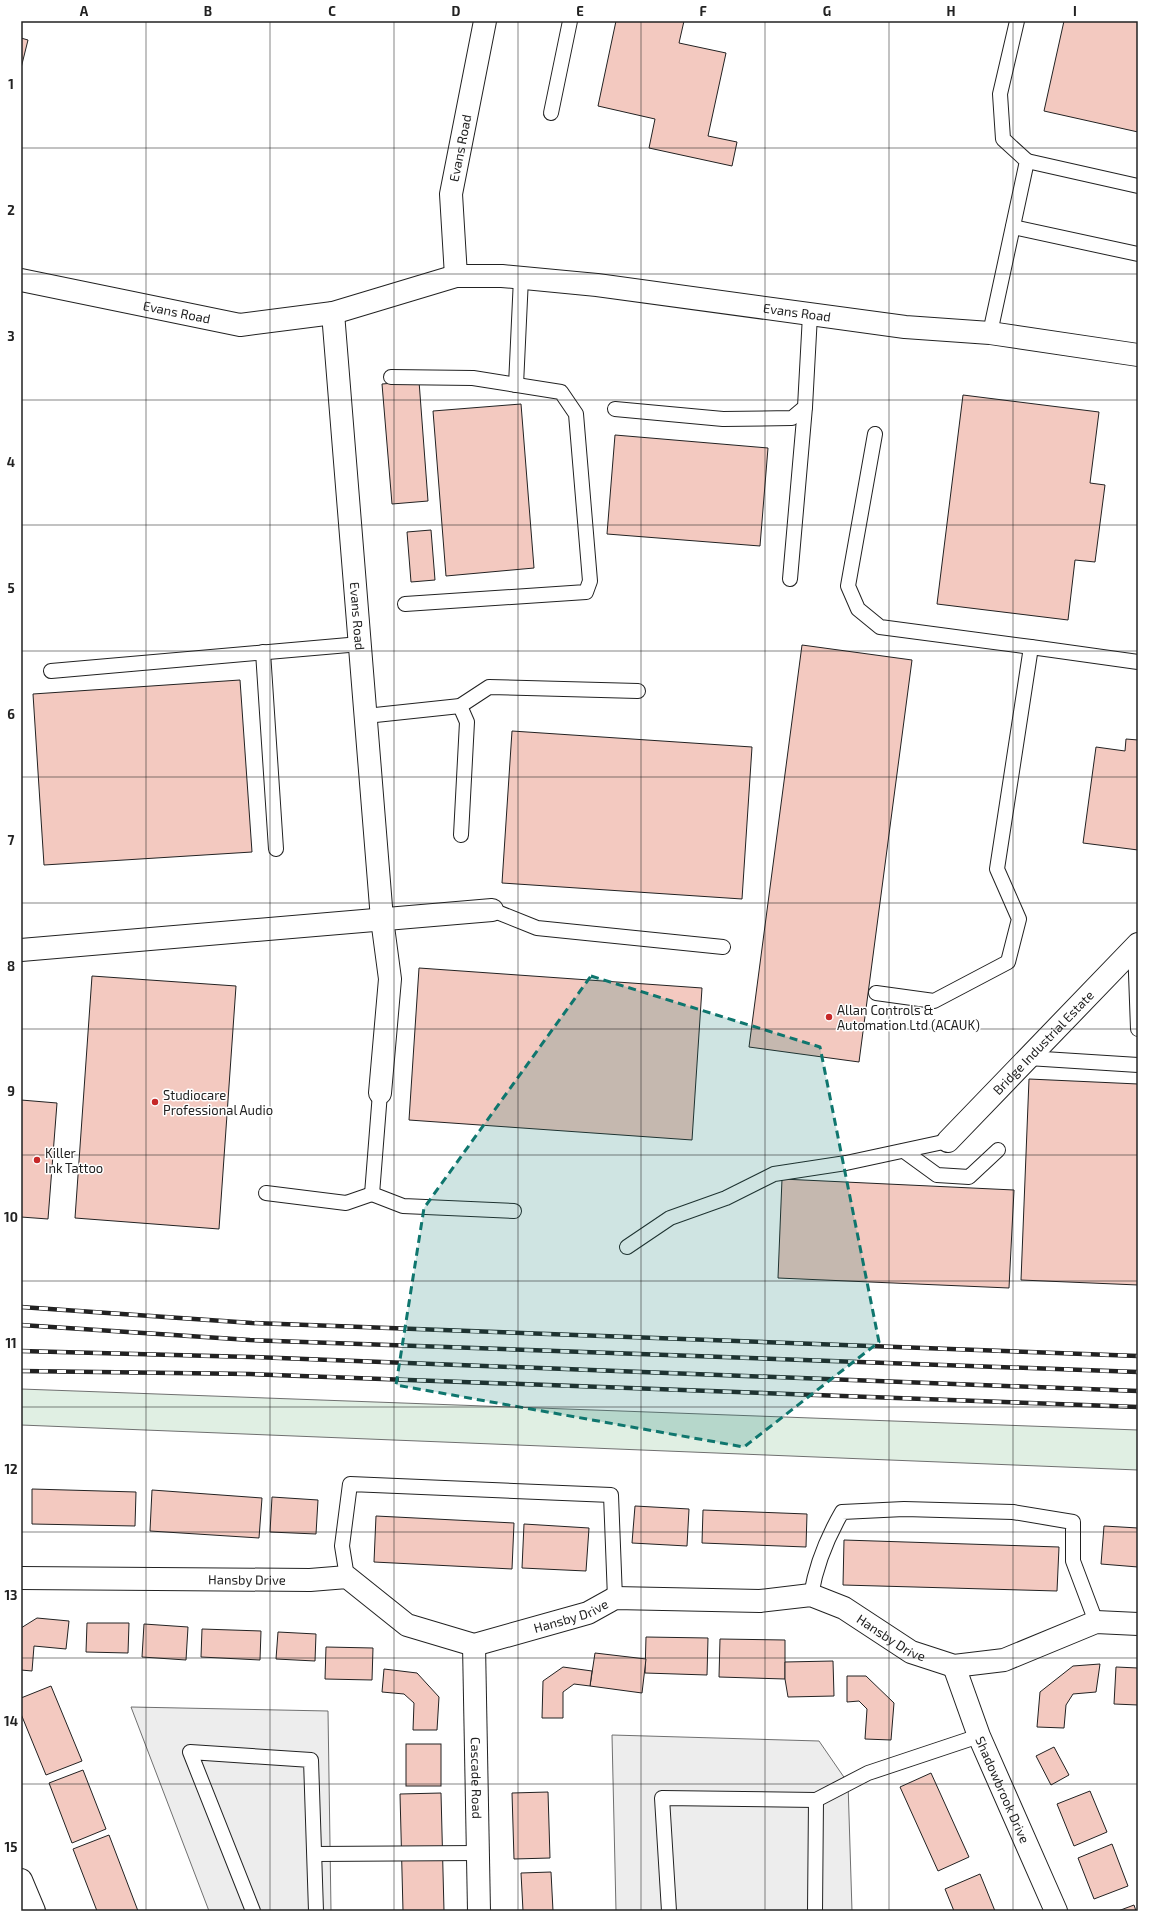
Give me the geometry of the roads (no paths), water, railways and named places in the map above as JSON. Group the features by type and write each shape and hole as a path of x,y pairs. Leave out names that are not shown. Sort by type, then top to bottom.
{"street":[{"name":"Evans Road","path":"456,276 451,194 486,21"},
{"name":"Evans Road","path":"21,280 240,325 334,313 456,276 521,278 597,284 905,328 990,333 1138,355"},
{"name":"Evans Road","path":"334,313 382,919 390,979 380,1093"},
{"path":"21,950 492,910"},
{"name":"Bridge Industrial Estate","path":"948,1142 1137,945"},
{"path":"347,1577 407,1625 474,1645"},
{"name":"Hansby Drive","path":"21,1578 310,1580 347,1577"},
{"name":"Hansby Drive","path":"474,1645 588,1613 615,1598 760,1601 811,1595 844,1608 911,1652 954,1666 1004,1660 1096,1622 1138,1624"},
{"name":"Cascade Road","path":"474,1645 479,1911"},
{"name":"Shadowbrook Drive","path":"954,1666 979,1736 1056,1911"},
{"path":"22,1883 34,1911"}],"lane":[{"path":"551,113 570,21"},
{"path":"1017,21 1000,94 1003,139 1027,161 1138,186"},
{"path":"990,333 1027,161"},
{"path":"1013,227 1138,254"},
{"path":"516,385 521,278"},
{"path":"790,579 805,407 810,314"},
{"path":"391,377 473,378 561,392 576,414 590,581 586,592 405,604"},
{"path":"615,409 723,419 792,418 805,407"},
{"path":"875,434 848,586 858,608 880,627 1138,662"},
{"path":"51,670 360,644"},
{"path":"876,993 934,1000 1008,962 1019,919 997,869 1031,647"},
{"path":"263,652 276,849"},
{"path":"366,716 460,706 489,687 638,691"},
{"path":"460,706 467,722 461,835"},
{"path":"492,910 537,928 723,947"},
{"path":"1137,945 1138,1029"},
{"path":"1028,1058 1138,1065"},
{"path":"372,1194 380,1093"},
{"path":"627,1247 670,1218 726,1198 774,1174 846,1163 948,1142"},
{"path":"904,1151 937,1175 969,1177 998,1150"},
{"path":"266,1193 346,1203 372,1194 403,1206 514,1211"},
{"path":"347,1577 342,1546 350,1484 611,1495 615,1598"},
{"path":"811,1595 815,1572 831,1532 842,1512 904,1509 1013,1512 1073,1522 1073,1561 1096,1622"},
{"path":"669,1911 662,1798 816,1800 868,1774 979,1736"},
{"path":"253,1911 190,1752 311,1760 316,1911"},
{"path":"815,1911 816,1800"},
{"path":"315,1854 478,1853"}],"railway":[{"path":"21,1307 252,1323 1138,1356"},
{"path":"21,1325 250,1340 1138,1372"},
{"path":"21,1351 251,1357 1138,1391"},
{"path":"21,1371 250,1374 1138,1407"}],"place":[{"name":"Allan Controls & Automation Ltd (ACAUK)","path":"829,1017"},
{"name":"Studiocare Professional Audio","path":"155,1102"},
{"name":"Killer Ink Tattoo","path":"37,1160"}]}
